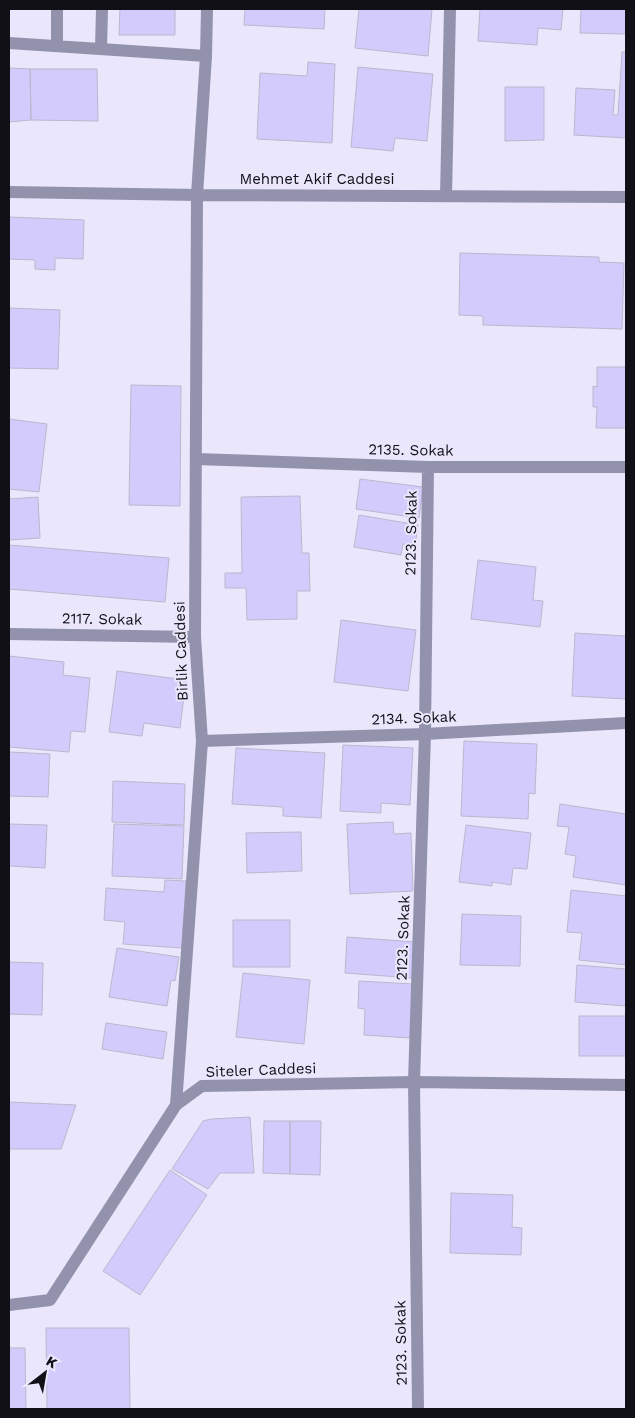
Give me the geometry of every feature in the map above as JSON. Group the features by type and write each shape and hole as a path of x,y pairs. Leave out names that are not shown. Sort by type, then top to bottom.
{"street":[{"path":"57,9 57,46"},
{"path":"101,49 102,9"},
{"name":"Birlik Caddesi","path":"176,1105 202,741 195,637 197,195 206,56 207,9"},
{"path":"446,196 450,9"},
{"path":"9,43 206,56"},
{"name":"Mehmet Akif Caddesi","path":"9,192 626,197"},
{"name":"2135. Sokak","path":"196,459 428,467 626,467"},
{"name":"2123. Sokak","path":"418,1409 414,1082 425,734 428,467"},
{"name":"2117. Sokak","path":"9,634 195,637"},
{"name":"2134. Sokak","path":"202,741 425,734 626,723"},
{"name":"Siteler Caddesi","path":"9,1304 50,1300 176,1105 202,1086 414,1082 626,1085"}],"building":[{"path":"120,9 175,9 175,35 119,35"},
{"path":"245,9 325,9 324,29 244,25"},
{"path":"359,9 432,9 428,56 355,48"},
{"path":"480,9 563,9 561,30 538,28 537,45 478,41"},
{"path":"581,9 626,9 626,34 580,33"},
{"path":"622,52 626,52 626,138 574,135 576,88 615,90 613,115 618,115"},
{"path":"308,62 335,64 332,143 257,139 260,73 307,76"},
{"path":"358,67 433,74 427,141 395,138 393,151 351,147"},
{"path":"9,68 30,69 31,120 9,122"},
{"path":"30,69 97,69 98,121 31,120"},
{"path":"505,87 544,87 544,140 505,141"},
{"path":"9,217 84,220 83,259 55,258 55,270 35,269 35,260 9,259"},
{"path":"460,253 599,257 599,262 624,263 622,329 483,325 483,316 459,315"},
{"path":"9,308 60,310 58,369 9,368"},
{"path":"597,367 626,367 626,428 596,428 597,407 593,407 593,386 597,387"},
{"path":"131,385 181,386 180,506 129,505"},
{"path":"9,419 47,424 39,492 9,489"},
{"path":"360,479 423,487 419,518 356,509"},
{"path":"300,496 302,553 309,553 310,591 297,591 297,619 247,620 246,588 225,588 225,573 242,573 241,497"},
{"path":"38,497 40,538 9,540 9,499"},
{"path":"359,515 418,525 415,546 403,544 401,555 354,547"},
{"path":"9,545 169,558 165,602 9,589"},
{"path":"478,560 536,567 533,600 543,601 540,627 471,619"},
{"path":"341,620 416,630 408,691 334,682"},
{"path":"575,633 626,636 626,699 572,696"},
{"path":"9,656 64,662 63,675 90,678 85,732 71,731 69,752 9,747"},
{"path":"117,671 186,680 180,728 144,723 142,736 109,732"},
{"path":"464,741 537,744 535,794 529,793 528,819 461,816"},
{"path":"343,745 413,748 410,805 381,803 381,813 340,811"},
{"path":"236,748 325,753 321,818 283,816 283,807 232,804"},
{"path":"9,752 50,754 48,797 9,796"},
{"path":"113,781 185,784 184,825 112,822"},
{"path":"560,804 626,814 626,885 573,877 576,856 565,854 569,827 557,826"},
{"path":"393,822 394,834 411,833 413,891 350,894 347,824"},
{"path":"9,824 47,825 45,868 9,866"},
{"path":"114,824 184,826 182,879 112,876"},
{"path":"466,825 531,833 527,869 513,868 511,885 492,882 492,886 459,882"},
{"path":"301,832 302,871 247,873 246,833"},
{"path":"165,880 186,881 182,948 123,944 125,922 104,920 106,888 164,892"},
{"path":"571,890 626,896 626,965 579,960 582,933 567,932"},
{"path":"462,914 521,916 520,966 460,965"},
{"path":"233,920 290,920 290,967 233,967"},
{"path":"347,937 415,942 412,978 345,973"},
{"path":"117,948 179,957 175,981 171,980 167,1006 109,997"},
{"path":"9,962 43,963 42,1015 9,1014"},
{"path":"577,965 626,969 626,1006 575,1002"},
{"path":"243,973 310,980 304,1044 236,1037"},
{"path":"359,981 413,984 410,1038 364,1035 365,1009 358,1008"},
{"path":"579,1016 626,1016 626,1056 579,1056"},
{"path":"106,1023 167,1032 163,1059 102,1049"},
{"path":"9,1102 76,1105 61,1149 9,1149"},
{"path":"250,1117 254,1173 220,1173 208,1189 172,1169 203,1121"},
{"path":"264,1121 290,1121 290,1174 263,1173"},
{"path":"290,1121 321,1121 320,1175 290,1174"},
{"path":"170,1170 207,1195 140,1295 103,1271"},
{"path":"451,1193 513,1195 512,1227 522,1228 521,1255 450,1253"},
{"path":"46,1328 129,1328 130,1409 47,1409"},
{"path":"9,1348 25,1348 26,1409 9,1409"}]}
